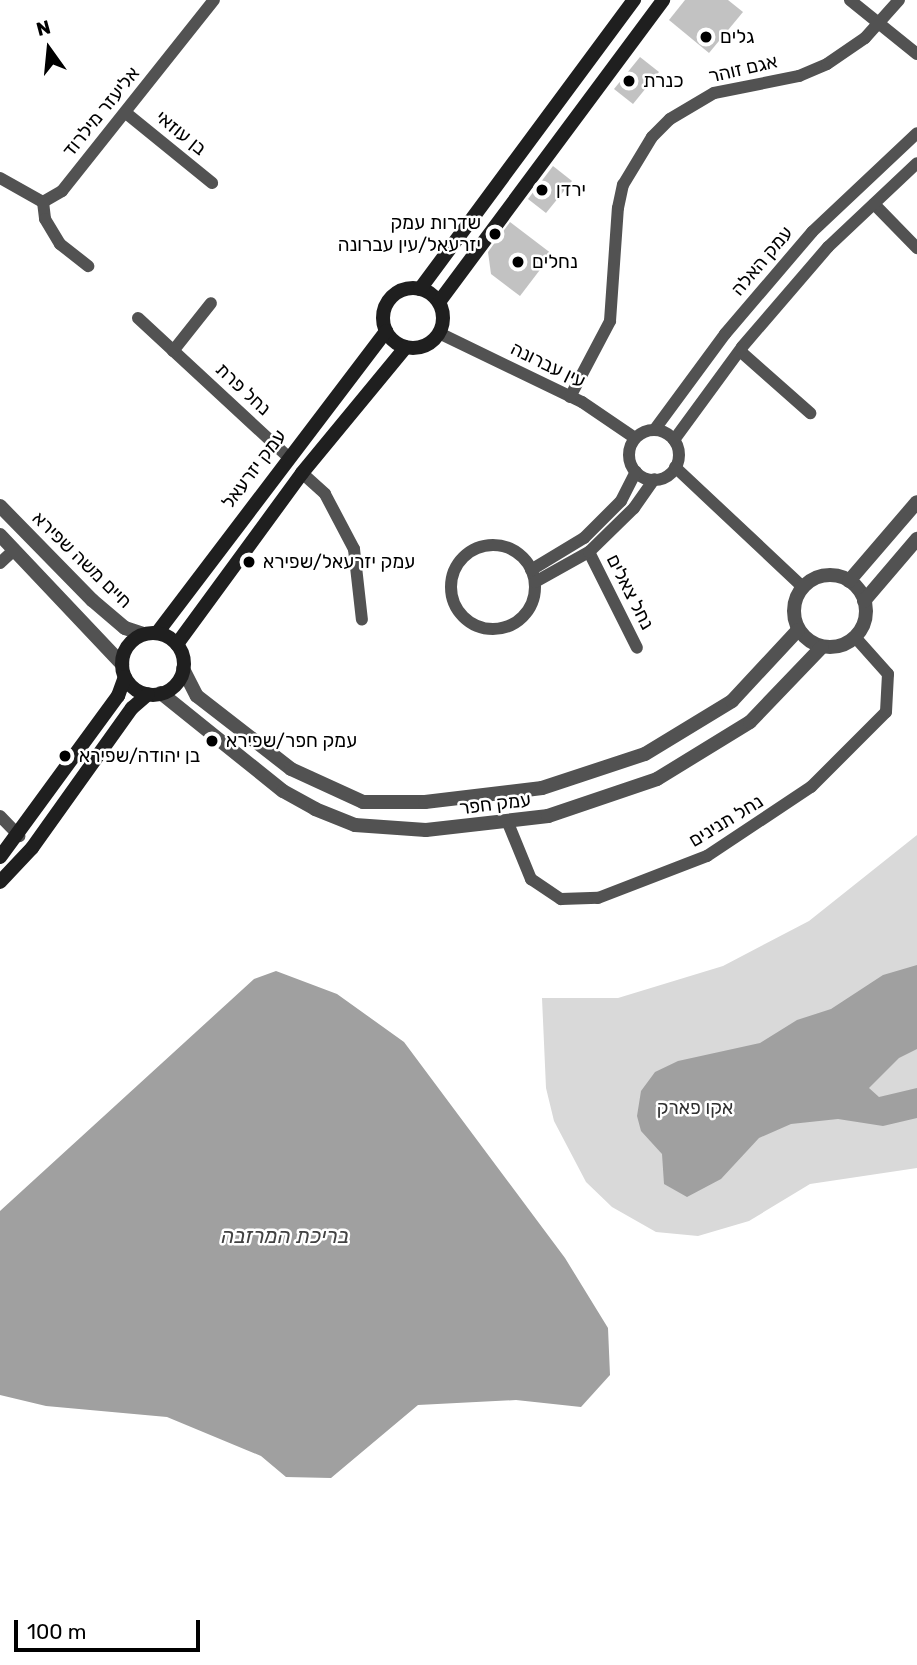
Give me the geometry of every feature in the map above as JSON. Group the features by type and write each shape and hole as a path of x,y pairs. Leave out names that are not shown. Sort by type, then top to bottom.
{"main road":[{"path":"420,289 634,0"},
{"path":"439,302 663,0"},
{"path":"0,882 32,848 132,708 155,693 176,684 183,669 177,644 302,473 406,347 429,344 439,333 443,317 439,302 420,289 404,290 390,299 383,314 386,331 406,347"},
{"name":"עמק יזרעאל","path":"150,634 386,331"},
{"path":"0,857 19,835 118,696 126,648 150,634 177,644"},
{"path":"123,671 155,693"}],"street":[{"name":"אליעזר מילרוד","path":"43,202 62,191 213,0"},
{"path":"850,0 917,54"},
{"name":"אגם זוהר","path":"570,397 610,321 618,208 623,185 652,137 670,119 714,93 799,76 827,64 879,22 899,0"},
{"name":"בן עוזאי","path":"126,113 212,183"},
{"name":"עמק האלה","path":"655,429 724,334 812,232 917,134"},
{"name":"עמק האלה","path":"674,440 740,351 828,247 917,163"},
{"path":"0,178 43,202 45,219 60,244 88,266"},
{"path":"874,204 917,248"},
{"path":"173,351 211,303"},
{"name":"נחל פרת","path":"138,318 287,456"},
{"name":"עין עברונה","path":"439,333 570,397 635,438"},
{"path":"740,351 810,413"},
{"path":"533,576 515,551 501,546 473,550 454,571 452,599 469,622 496,629 522,618 533,576 584,538 621,500 636,472 629,453 635,438 655,429 674,440 676,467 803,587"},
{"path":"533,576 589,552 634,508 654,479 676,467"},
{"path":"636,472 654,479"},
{"path":"302,473 325,494 354,549 362,620"},
{"path":"849,580 917,502"},
{"name":"חיים משה שפירא","path":"0,506 92,600 125,628 150,634"},
{"name":"חיים משה שפירא","path":"0,535 123,671"},
{"path":"864,601 917,539"},
{"path":"0,563 14,550"},
{"name":"נחל צאלים","path":"589,552 637,648"},
{"path":"825,576 849,580 864,601 865,620 855,637 822,647 798,630 794,603 803,587 825,576"},
{"name":"עמק חפר","path":"183,669 197,696 291,769 363,802 425,802 542,788 645,754 732,701 798,630"},
{"name":"נחל תנינים","path":"508,823 531,879 561,899 597,898 707,856 811,787 886,712 888,674 855,637"},
{"name":"עמק חפר","path":"155,693 283,791 355,825 426,831 508,823 624,794 688,763 750,722 822,647"},
{"path":"0,816 19,835"}],"green space":[{"name":"אקו פארק","path":"917,835 917,1168 810,1184 749,1221 698,1236 656,1232 612,1207 586,1182 554,1121 546,1088 542,998 618,998 723,966 809,921"}],"water":[{"path":"917,965 917,1049 899,1058 869,1088 879,1097 917,1088 917,1118 883,1126 838,1119 791,1124 759,1138 721,1179 687,1197 664,1184 662,1154 641,1131 637,1116 641,1091 655,1072 678,1061 760,1043 797,1020 831,1009 883,975"},
{"name":"בריכת המרזבה","path":"276,971 337,994 404,1042 565,1258 608,1328 610,1375 581,1407 516,1400 418,1405 331,1478 286,1477 261,1456 167,1417 46,1406 0,1395 0,1211 254,979"}],"building":[{"name":"גלים","path":"685,0 728,0 743,12 709,53 669,20"},
{"name":"כנרת","path":"640,57 659,72 633,104 614,89"},
{"name":"ירדן","path":"553,166 572,181 546,213 528,199"},
{"name":"נחלים","path":"510,222 552,254 520,296 491,274 488,252"}],"place":[{"name":"גלים","path":"706,37"},
{"name":"כנרת","path":"629,81"},
{"name":"ירדן","path":"542,190"},
{"name":"שדרות עמק יזרעאל/עין עברונה","path":"495,234"},
{"name":"נחלים","path":"518,262"},
{"name":"עמק יזרעאל/שפירא","path":"249,562"},
{"name":"עמק חפר/שפירא","path":"212,741"},
{"name":"בן יהודה/שפירא","path":"65,756"}]}
